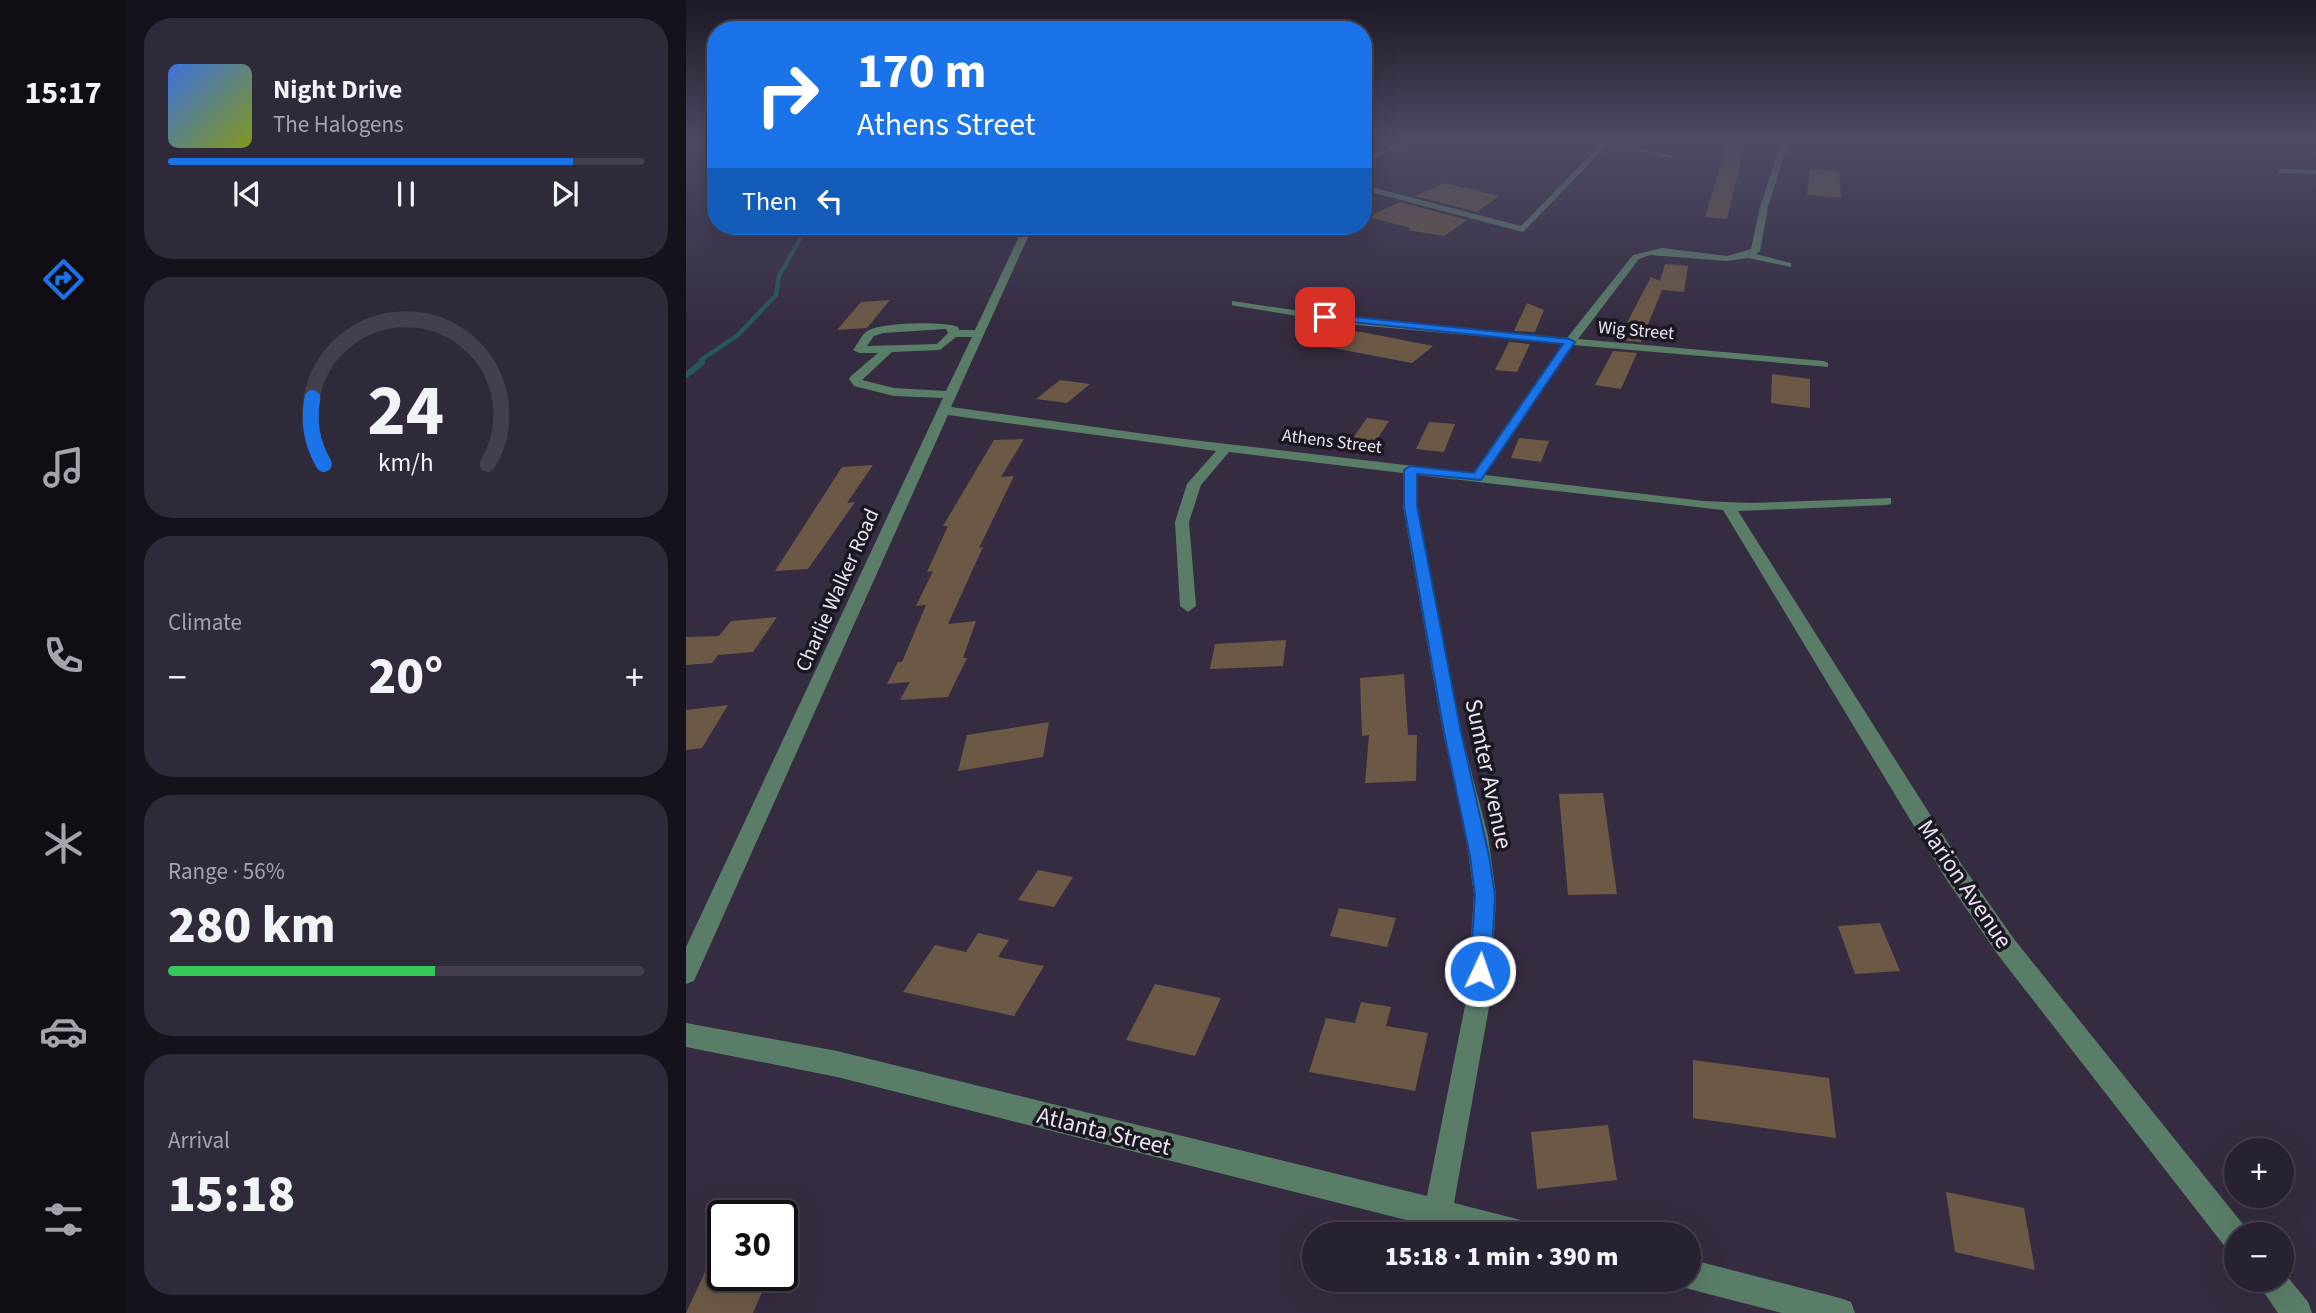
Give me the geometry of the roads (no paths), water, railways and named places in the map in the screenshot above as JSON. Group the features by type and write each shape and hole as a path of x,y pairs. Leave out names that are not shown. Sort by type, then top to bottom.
{"street":[{"path":"1417,201 1522,229 1549,201"},
{"path":"1749,254 1759,240 1766,201"},
{"name":"Charlie Walker Road","path":"686,973 1024,235"},
{"path":"1477,477 1570,342 1641,253 1714,257 1749,254 1788,265"},
{"name":"Wig Street","path":"1236,303 1347,321 1824,365"},
{"path":"953,334 954,329 947,327 881,330 870,334 859,350 940,347 953,334 978,333"},
{"name":"Athens Street","path":"887,351 860,373 855,379 858,383 946,402 1226,448 1728,506 1886,501"},
{"path":"1188,606 1182,522 1194,484 1226,448"},
{"name":"Sumter Avenue","path":"1410,470 1410,506 1452,732 1477,836 1485,895 1479,996 1438,1214"},
{"name":"Marion Avenue","path":"1728,506 1954,872 2006,947 2224,1223"},
{"name":"Atlanta Street","path":"686,1034 837,1064 1471,1222"},
{"path":"1701,1277 1840,1313"},
{"path":"2280,1292 2297,1313"}],"waterway":[{"path":"799,241 802,235"},
{"path":"697,367 703,362 701,360 738,335 776,295 779,276 800,239"},
{"path":"686,375 699,365"}]}
